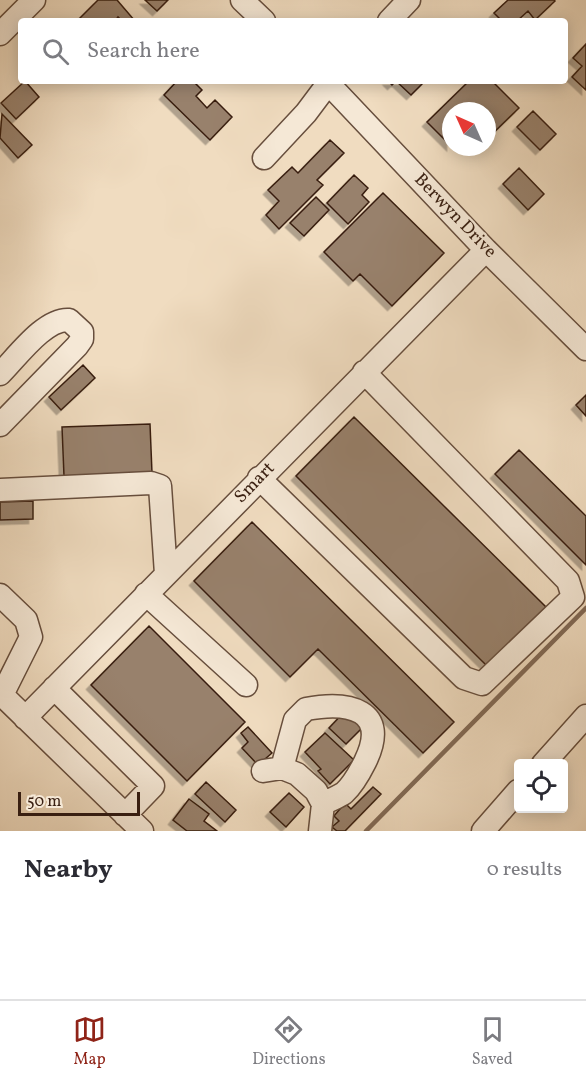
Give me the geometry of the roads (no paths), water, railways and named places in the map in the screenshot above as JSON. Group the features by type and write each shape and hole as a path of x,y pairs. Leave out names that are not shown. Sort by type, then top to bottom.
{"street":[{"path":"0,34 34,0"},
{"path":"242,0 261,18"},
{"path":"392,18 410,0"},
{"path":"264,158 306,113 327,84"},
{"name":"Berwyn Drive","path":"330,84 486,250 586,348"},
{"name":"Smart","path":"25,718 486,250"},
{"path":"0,374 48,326 58,319 69,320 82,332 82,339 77,346 0,426"},
{"path":"259,478 464,678 482,684 573,597 568,581 364,372"},
{"path":"0,490 151,483 160,486 166,574"},
{"path":"146,594 246,685"},
{"path":"0,595 26,620 31,637 1,694 134,823 153,786 54,687"},
{"path":"320,831 323,804 316,792 297,774 273,770 295,720 306,708 346,705 367,717 373,727 374,740 370,752 344,793 323,804"},
{"path":"547,759 586,716"},
{"path":"483,831 514,797"}],"waterway":[{"path":"366,831 586,608"}]}
